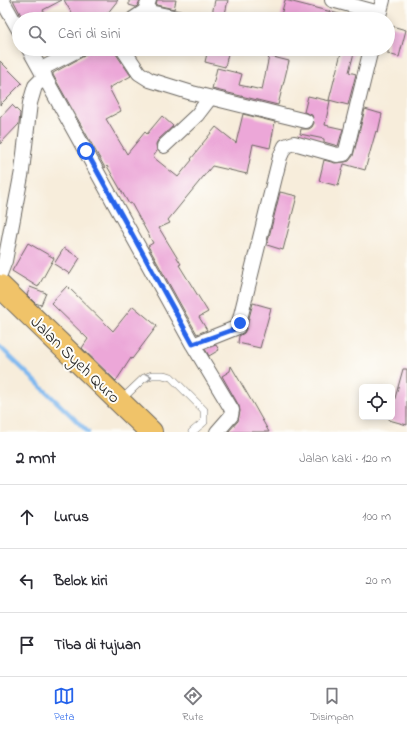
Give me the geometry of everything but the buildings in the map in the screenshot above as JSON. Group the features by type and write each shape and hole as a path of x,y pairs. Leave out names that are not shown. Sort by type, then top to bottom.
{"main road":[{"name":"Jalan Syeh Quro","path":"0,286 151,432"}],"street":[{"path":"2,0 12,18"},
{"path":"332,0 380,11"},
{"path":"147,5 164,12"},
{"path":"33,56 193,344 232,410 231,416 217,432"},
{"path":"0,274 5,261 22,171 30,103 35,86 43,73 69,56"},
{"path":"128,56 144,78 210,98 306,120"},
{"path":"193,344 238,327 280,157 285,146 294,143 337,155 344,154 346,151 369,56"},
{"path":"164,146 197,115 210,98"}],"lane":[{"path":"120,401 144,378 152,375 171,377 204,410 204,422 192,432"}],"waterway":[{"path":"0,347 88,432"}],"route":[{"path":"86,151 193,344 235,329 240,323"}]}
